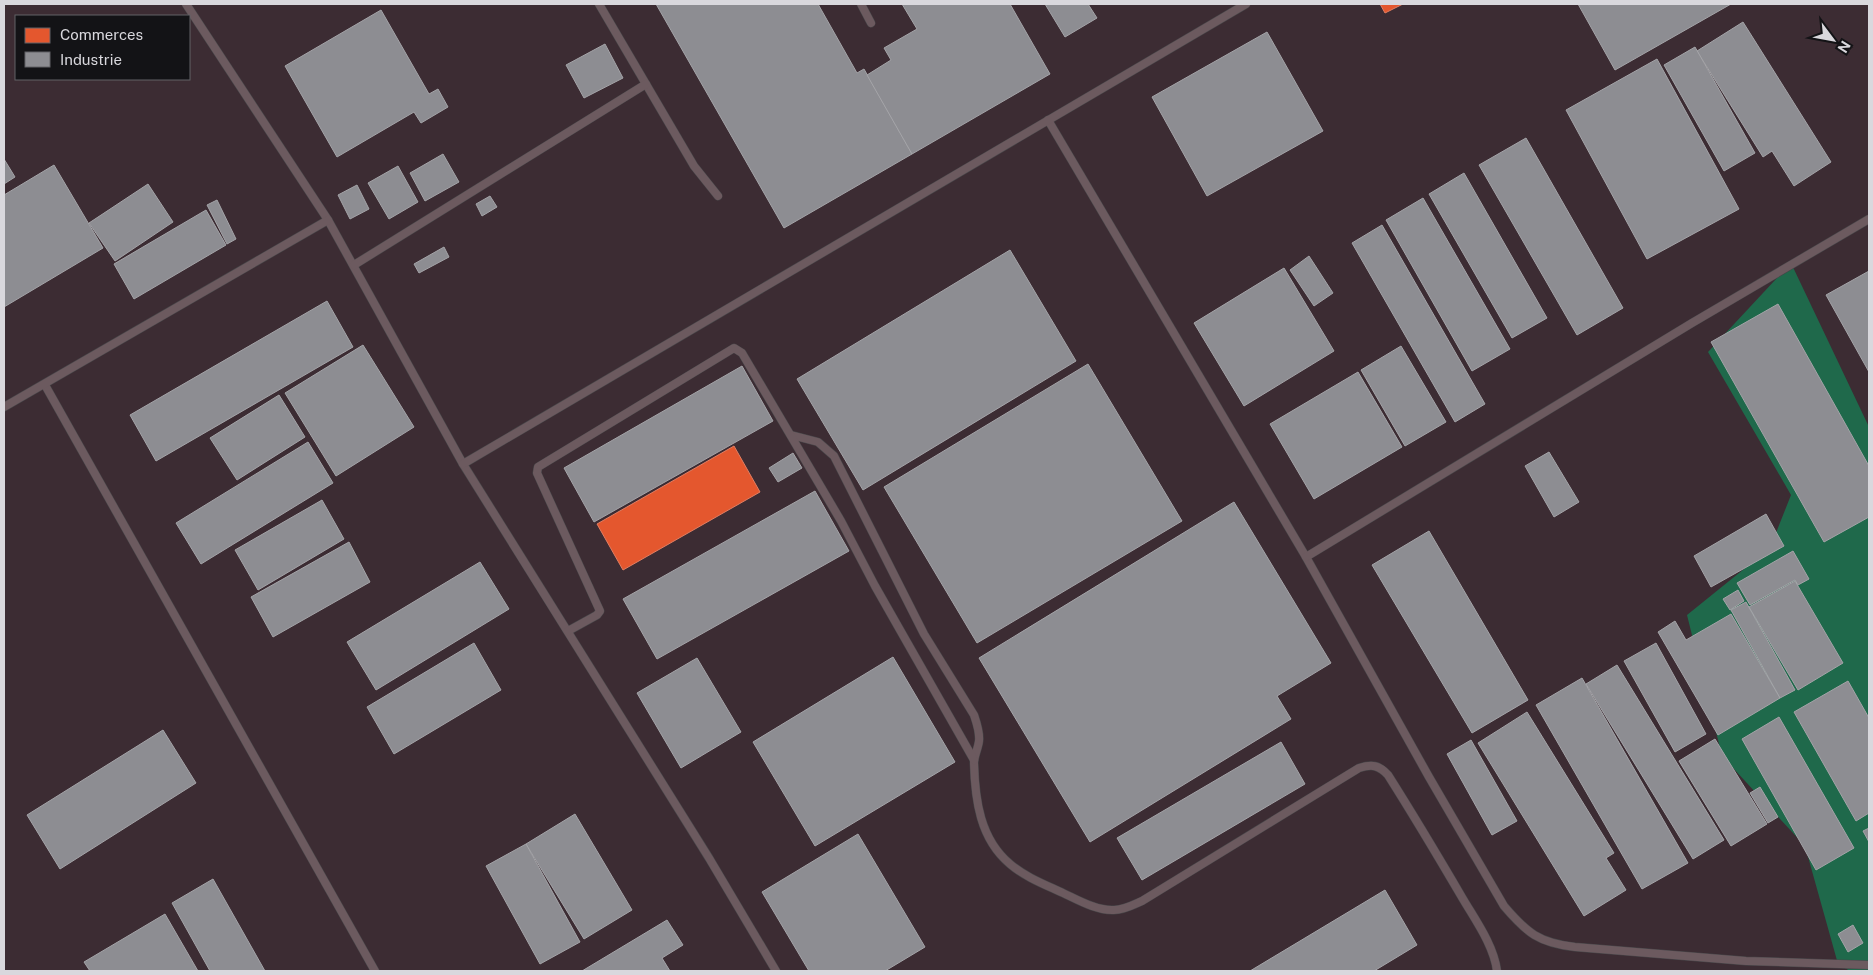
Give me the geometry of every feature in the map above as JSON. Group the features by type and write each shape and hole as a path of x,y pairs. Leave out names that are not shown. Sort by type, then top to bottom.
{"lane":[{"path":"186,4 328,220 463,464 709,858 776,971"},
{"path":"599,4 694,166 718,196"},
{"path":"861,4 872,23"},
{"path":"463,464 1246,4"},
{"path":"354,266 646,84"},
{"path":"1048,120 1306,558 1504,906 1520,924 1536,937 1553,945 1614,952 1746,961 1869,965"},
{"path":"1306,558 1692,322 1869,219"},
{"path":"4,407 328,220"},
{"path":"568,631 597,615 600,610 537,473 538,467 734,348 742,352 791,435 974,760"},
{"path":"44,385 375,971"},
{"path":"791,435 818,442 834,456 924,634 974,715 978,727 979,741 974,760 975,795 981,819 992,845 1010,864 1032,878 1071,897 1103,909 1114,911 1127,908 1142,901 1359,768 1368,765 1375,766 1382,769 1388,775 1428,840 1482,933 1496,964 1497,971"}],"shaded area":[{"path":"4,4 1869,4 1869,971 4,971"}],"green space":[{"path":"1791,263 1869,427 1869,971 1850,971 1838,964 1805,846 1722,756 1687,615 1770,548 1791,495 1708,352"}],"building: Commerces":[{"path":"1380,4 1403,4 1385,13"},
{"path":"734,446 760,492 623,570 597,524"}],"building: Industrie":[{"path":"656,4 818,4 857,73 864,69 912,154 784,228"},
{"path":"902,4 1010,4 1050,74 912,154 867,75 891,60 884,48 917,29"},
{"path":"1045,4 1088,4 1097,18 1065,37"},
{"path":"1578,4 1731,4 1615,70"},
{"path":"381,10 429,94 438,89 448,107 421,123 414,112 337,157 285,66"},
{"path":"1743,22 1831,162 1794,186 1772,151 1763,157 1697,51"},
{"path":"1267,32 1323,131 1207,196 1152,97"},
{"path":"605,44 623,78 584,98 566,65"},
{"path":"1695,47 1755,153 1724,171 1664,65"},
{"path":"1657,59 1739,209 1647,259 1566,110"},
{"path":"1526,138 1623,308 1577,335 1479,165"},
{"path":"443,154 459,182 425,201 410,173"},
{"path":"4,159 15,177 4,184"},
{"path":"54,165 103,248 4,307 4,195"},
{"path":"398,166 418,202 389,219 368,183"},
{"path":"1464,173 1547,318 1512,338 1429,194"},
{"path":"148,184 173,222 115,261 89,223"},
{"path":"357,185 369,209 350,219 338,195"},
{"path":"490,196 497,207 482,216 476,204"},
{"path":"1423,198 1510,349 1472,371 1386,220"},
{"path":"217,200 236,239 227,244 207,205"},
{"path":"206,210 226,245 134,299 114,264"},
{"path":"1382,225 1485,404 1455,422 1352,243"},
{"path":"444,247 449,257 419,273 414,264"},
{"path":"1010,250 1076,361 863,490 797,379"},
{"path":"1309,256 1333,293 1314,306 1290,270"},
{"path":"1284,268 1334,351 1244,406 1194,323"},
{"path":"1869,271 1869,372 1826,295"},
{"path":"327,301 353,347 156,461 130,415"},
{"path":"1778,304 1869,466 1869,517 1824,542 1711,342"},
{"path":"363,345 414,427 336,476 285,393"},
{"path":"1401,346 1446,422 1405,446 1361,370"},
{"path":"1088,364 1182,521 977,643 884,487"},
{"path":"742,366 773,421 594,522 564,468"},
{"path":"1358,372 1402,447 1314,499 1270,424"},
{"path":"279,395 305,437 237,480 210,438"},
{"path":"308,442 333,483 201,564 176,523"},
{"path":"1549,452 1579,502 1554,517 1525,466"},
{"path":"793,453 802,468 778,482 769,468"},
{"path":"815,491 849,551 657,659 623,599"},
{"path":"322,500 344,539 258,590 235,550"},
{"path":"1234,502 1331,663 1277,696 1291,719 1090,842 979,658"},
{"path":"1766,514 1784,546 1711,587 1694,556"},
{"path":"1429,531 1528,700 1472,733 1372,565"},
{"path":"349,542 370,582 273,637 251,597"},
{"path":"1793,551 1809,579 1798,585 1795,580 1750,605 1737,583"},
{"path":"480,562 509,609 376,690 347,642"},
{"path":"1795,581 1843,663 1798,690 1749,607"},
{"path":"1738,590 1744,601 1730,610 1723,599"},
{"path":"1746,602 1795,690 1780,698 1731,610"},
{"path":"1731,614 1780,698 1718,735 1658,632 1675,621 1686,640"},
{"path":"474,643 501,690 394,754 367,707"},
{"path":"1656,643 1706,734 1675,752 1624,661"},
{"path":"893,657 955,762 815,846 753,742"},
{"path":"697,658 741,732 681,768 637,693"},
{"path":"1617,665 1724,840 1693,859 1586,684"},
{"path":"1582,678 1688,863 1642,889 1536,705"},
{"path":"1848,681 1869,718 1869,813 1856,821 1794,712"},
{"path":"1527,712 1614,853 1606,858 1626,890 1584,916 1478,743"},
{"path":"1779,717 1854,848 1816,870 1742,739"},
{"path":"163,730 196,783 60,869 27,815"},
{"path":"1715,739 1767,824 1731,846 1679,761"},
{"path":"1471,740 1517,821 1492,835 1447,754"},
{"path":"1281,742 1305,784 1142,880 1117,838"},
{"path":"1760,787 1778,817 1768,823 1750,793"},
{"path":"575,814 632,910 584,939 526,844"},
{"path":"1869,828 1869,842 1863,831"},
{"path":"858,834 925,947 885,971 809,971 762,892"},
{"path":"526,844 580,942 540,964 486,866"},
{"path":"213,879 265,971 210,971 172,903"},
{"path":"1385,890 1417,945 1374,971 1250,971"},
{"path":"165,914 198,971 90,971 84,962"},
{"path":"667,920 683,945 662,958 670,971 582,971"},
{"path":"1853,925 1863,943 1848,952 1838,934"}]}
